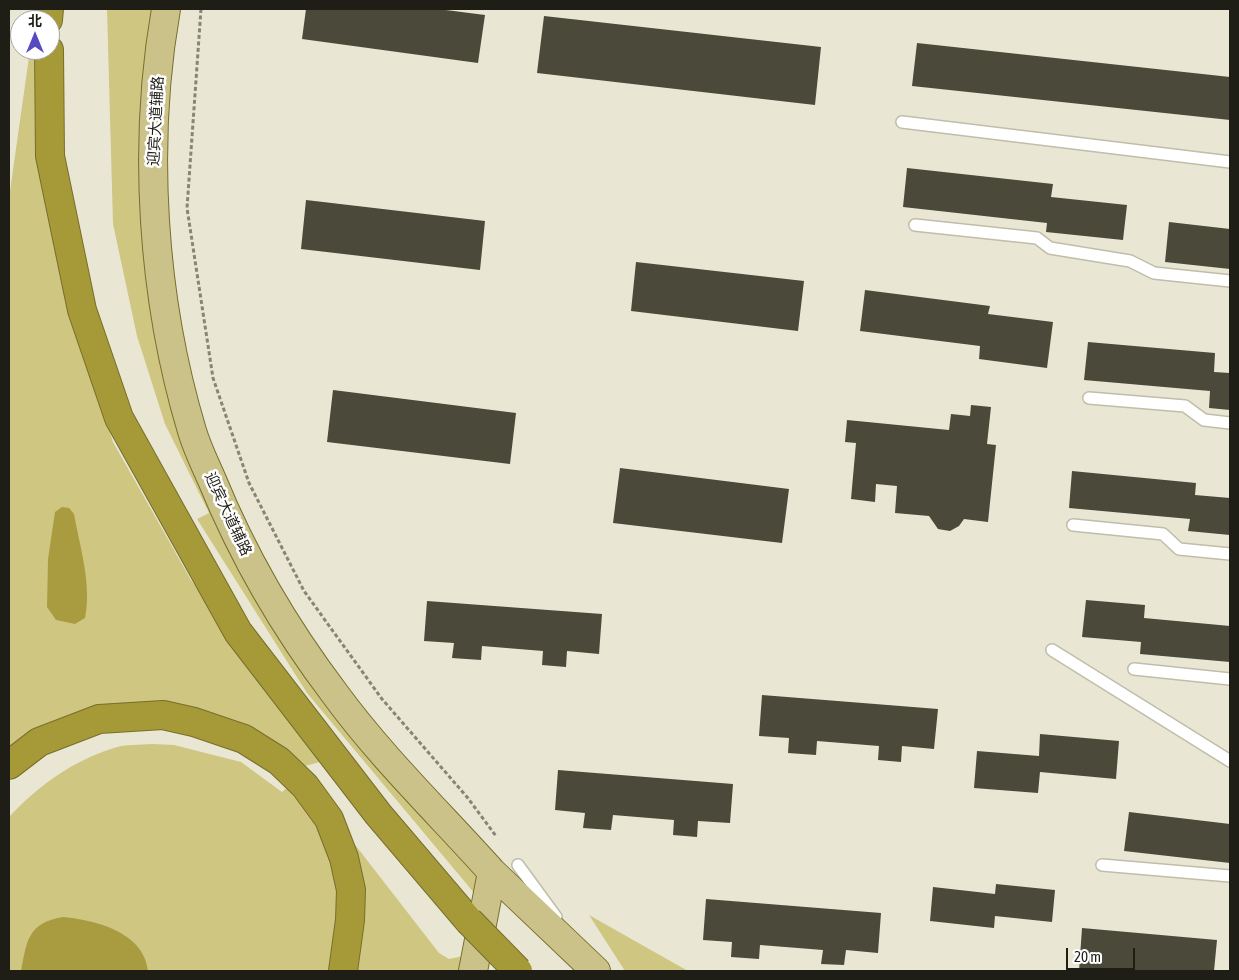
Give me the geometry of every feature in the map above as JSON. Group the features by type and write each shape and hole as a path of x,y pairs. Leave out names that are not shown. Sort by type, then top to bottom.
{"highway":[{"path":"49,60 50,156 82,310 118,418 238,632 378,814 469,921 518,971"},
{"path":"9,765 39,742 99,718 163,715 194,722 244,738 279,761 305,786 329,819 344,858 350,890 350,920 343,971"}],"main road":[{"name":"迎宾大道辅路","path":"166,9 161,36 152,146 157,263 171,344 192,432 232,529 289,629 336,696 385,754 505,868 595,970"},
{"path":"473,971 505,868"}],"lane":[{"path":"902,122 1230,162"},
{"path":"915,225 1037,238 1050,248 1130,261 1154,273 1230,281"},
{"path":"1089,398 1185,406 1204,420 1230,423"},
{"path":"1073,525 1164,534 1180,549 1230,554"},
{"path":"1052,650 1230,761"},
{"path":"1134,669 1230,679"},
{"path":"1102,865 1230,876"}],"path":[{"path":"201,9 187,208 213,378 249,483 304,590 382,699 467,797 505,868"}],"shaded area":[{"path":"107,9 158,9 142,152 214,512 481,872 480,900 307,693 197,519 209,513 165,424 137,336 113,224"},
{"path":"29,60 42,60 64,289 113,442 191,580 310,744 320,762 305,766 240,726 168,707 9,754 9,198"},
{"path":"62,507 69,508 74,514 86,579 87,605 85,618 75,624 56,620 47,607 48,559 55,512"},
{"path":"152,744 174,745 241,762 282,792 301,775 439,953 449,959 468,955 465,971 9,971 9,817 44,785 70,767 99,753 118,747"},
{"path":"589,915 688,971 625,971"},
{"path":"63,917 89,921 116,930 138,947 145,958 148,971 21,971 25,950 31,935 43,924"}],"building":[{"path":"306,9 438,9 485,15 478,63 302,39"},
{"path":"544,16 821,47 815,105 537,73"},
{"path":"917,43 1230,77 1230,120 912,86"},
{"path":"907,168 1053,184 1051,197 1127,205 1123,240 1046,232 1047,223 903,207"},
{"path":"306,200 485,221 480,270 301,249"},
{"path":"1169,222 1230,229 1230,269 1165,262"},
{"path":"636,262 804,281 798,331 631,311"},
{"path":"865,290 990,306 988,314 1053,322 1047,368 979,359 980,346 860,331"},
{"path":"1088,342 1215,353 1214,372 1230,373 1230,410 1209,408 1210,391 1084,380"},
{"path":"333,390 516,413 510,464 327,442"},
{"path":"971,405 991,407 987,444 996,445 988,522 964,519 959,526 950,531 938,529 929,516 895,513 897,486 876,484 875,502 851,499 856,443 845,442 847,420 949,430 951,414 970,416"},
{"path":"620,468 789,489 782,543 613,523"},
{"path":"1072,471 1196,483 1195,495 1230,498 1230,535 1188,531 1190,519 1069,508"},
{"path":"1086,600 1145,605 1144,618 1230,626 1230,662 1140,654 1141,642 1082,637"},
{"path":"427,601 602,614 599,654 567,651 566,667 542,665 543,651 482,646 481,660 452,658 454,643 424,641"},
{"path":"762,695 938,709 934,749 902,746 901,762 878,760 879,746 817,741 816,755 788,753 789,738 759,736"},
{"path":"1040,734 1119,741 1116,779 1040,772 1038,793 974,788 977,751 1039,756"},
{"path":"558,770 733,784 730,823 698,821 697,837 673,835 674,820 613,815 611,830 583,828 585,813 555,810"},
{"path":"1129,812 1230,824 1230,863 1124,851"},
{"path":"996,884 1055,890 1052,922 995,916 994,928 930,921 933,887 995,894"},
{"path":"706,899 881,913 878,953 846,950 844,965 821,964 823,950 760,945 759,959 731,957 732,942 703,940"},
{"path":"1082,928 1217,940 1214,971 1079,971"}]}
